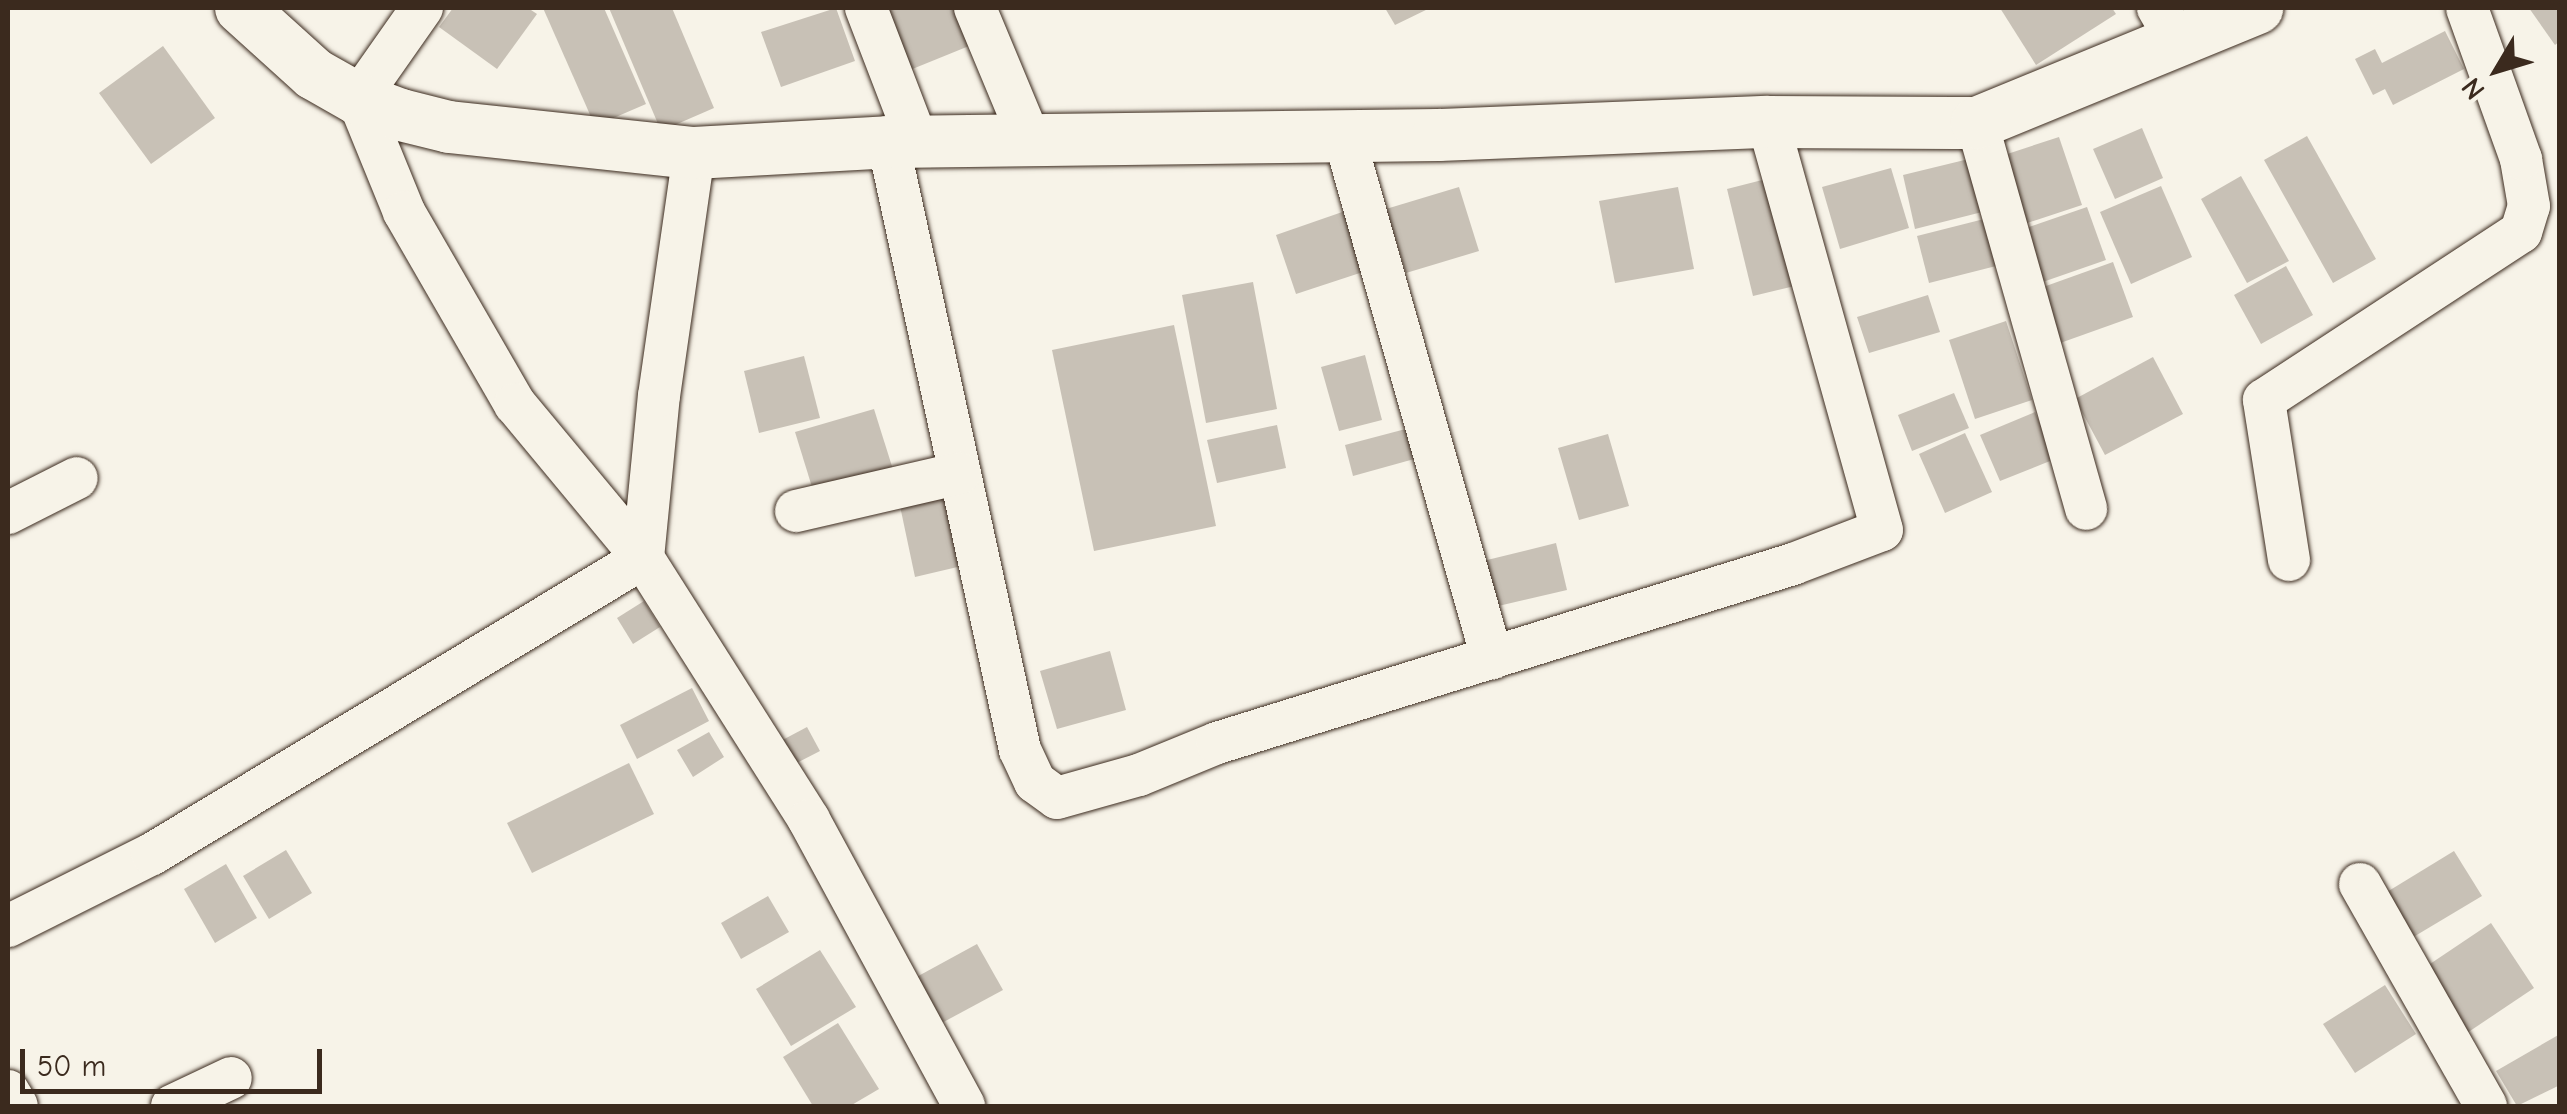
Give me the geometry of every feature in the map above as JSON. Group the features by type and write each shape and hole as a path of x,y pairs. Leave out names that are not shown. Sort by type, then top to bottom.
{"street":[{"path":"242,8 314,74 358,99 449,127 694,153 902,141 1344,136 1768,122 1977,123 2167,23 2256,8"},
{"path":"358,99 422,8"},
{"path":"866,8 902,141 960,472 1020,750 1035,782 1058,798 1139,774 1217,743 1793,564 1882,530 1768,122"},
{"path":"975,8 1030,140"},
{"path":"2290,560 2264,400 2521,232 2530,206 2521,160 2467,8"},
{"path":"358,99 404,212 514,404 643,558 809,820 964,1106"},
{"path":"1977,123 2086,508"},
{"path":"1344,136 1492,658"},
{"path":"643,558 658,396 694,153"},
{"path":"796,510 960,472"},
{"path":"8,513 77,478"},
{"path":"8,926 152,854 643,558"},
{"path":"2360,884 2486,1106"},
{"path":"172,1106 230,1078"},
{"path":"8,1090 16,1106"}],"building":[{"path":"453,8 528,8 537,14 497,69 439,27"},
{"path":"543,8 604,8 646,104 595,126"},
{"path":"609,8 672,8 714,108 661,131"},
{"path":"836,8 855,61 781,87 761,32"},
{"path":"880,8 954,8 969,46 905,72"},
{"path":"1385,8 1430,8 1395,25"},
{"path":"2000,8 2112,8 2116,14 2036,65"},
{"path":"2529,8 2560,8 2560,41 2555,45"},
{"path":"2445,31 2464,69 2393,105 2385,89 2373,95 2355,59 2375,49 2382,63"},
{"path":"163,46 215,118 151,164 99,93"},
{"path":"2142,128 2163,178 2115,199 2093,149"},
{"path":"2307,136 2376,259 2333,283 2264,160"},
{"path":"2059,137 2082,205 2015,227 1992,159"},
{"path":"1981,156 1994,209 1915,229 1903,175"},
{"path":"1891,168 1909,228 1840,249 1822,187"},
{"path":"2241,176 2289,261 2247,283 2201,199"},
{"path":"1774,177 1799,285 1753,296 1727,189"},
{"path":"2161,186 2192,257 2131,284 2100,212"},
{"path":"1459,187 1479,251 1406,273 1386,209"},
{"path":"1678,187 1694,269 1615,283 1599,201"},
{"path":"2087,207 2106,260 2031,286 2012,233"},
{"path":"1348,210 1369,270 1296,294 1276,235"},
{"path":"1992,217 2004,264 1929,283 1917,236"},
{"path":"2113,262 2133,317 2049,347 2029,292"},
{"path":"2286,266 2313,315 2261,344 2234,295"},
{"path":"1253,282 1277,409 1206,423 1182,295"},
{"path":"1928,295 1940,332 1869,353 1857,317"},
{"path":"2006,321 2032,400 1975,419 1949,340"},
{"path":"1174,325 1216,526 1094,551 1052,350"},
{"path":"1365,355 1382,420 1339,431 1321,367"},
{"path":"804,356 820,418 759,433 744,371"},
{"path":"2153,357 2183,414 2105,455 2075,399"},
{"path":"1954,393 1969,428 1912,451 1898,415"},
{"path":"874,409 895,476 816,500 795,432"},
{"path":"2035,412 2055,459 2000,481 1980,435"},
{"path":"1277,425 1286,468 1217,483 1207,440"},
{"path":"1417,426 1425,456 1353,476 1345,445"},
{"path":"1965,433 1992,492 1945,513 1919,454"},
{"path":"1608,434 1629,506 1579,520 1558,448"},
{"path":"951,495 966,565 915,577 900,506"},
{"path":"1556,543 1567,590 1494,607 1483,561"},
{"path":"644,601 660,627 633,644 617,618"},
{"path":"1110,651 1126,710 1057,729 1040,671"},
{"path":"692,688 709,721 637,759 620,725"},
{"path":"807,727 820,751 787,768 775,744"},
{"path":"709,732 724,757 693,777 677,750"},
{"path":"629,763 654,814 532,873 507,823"},
{"path":"286,850 312,893 269,919 243,876"},
{"path":"2454,851 2482,896 2410,939 2382,895"},
{"path":"226,864 257,918 215,943 184,889"},
{"path":"768,896 789,932 741,959 721,923"},
{"path":"2491,923 2534,988 2467,1033 2424,968"},
{"path":"977,944 1003,990 925,1032 900,986"},
{"path":"820,950 856,1007 791,1046 756,989"},
{"path":"2385,985 2416,1034 2355,1073 2323,1024"},
{"path":"838,1023 879,1089 850,1106 813,1106 783,1057"},
{"path":"2560,1034 2560,1085 2517,1106 2496,1071"}]}
